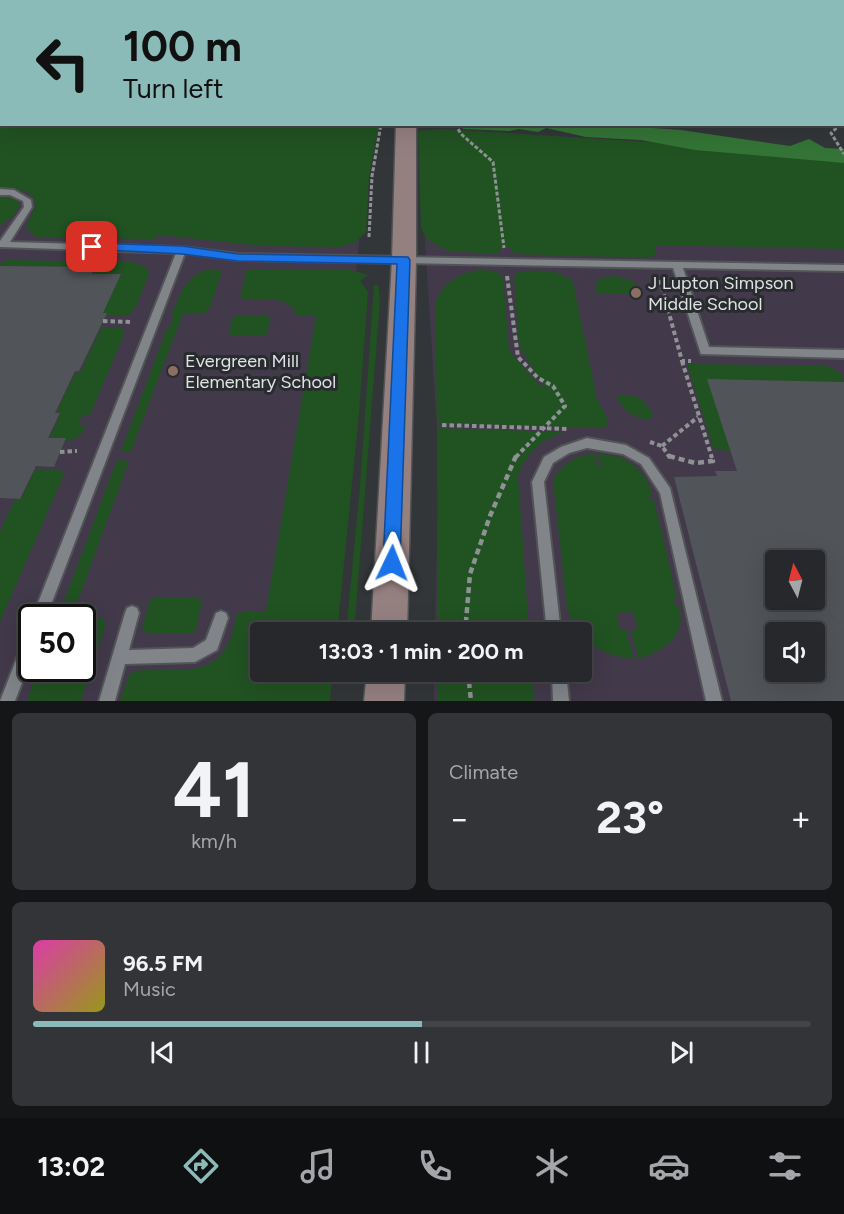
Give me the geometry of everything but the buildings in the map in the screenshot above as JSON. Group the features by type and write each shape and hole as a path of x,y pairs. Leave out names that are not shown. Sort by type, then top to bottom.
{"main road":[{"path":"389,622 404,260 406,126"},
{"path":"384,701 385,682"}],"lane":[{"path":"0,192 20,196 27,200 28,207 2,244"},
{"path":"2,244 182,250 238,257 844,268"},
{"path":"44,604 182,250"},
{"path":"677,265 705,351 844,354"},
{"path":"553,622 538,482 548,460 565,450 587,443 626,450 645,461 666,492 714,701"},
{"path":"107,701 132,613"},
{"path":"120,657 195,655 212,645 221,618"},
{"path":"7,701 18,673"},
{"path":"560,682 561,701"}],"path":[{"path":"369,237 372,176 381,126"},
{"path":"456,126 461,135 486,152 493,162 505,254"},
{"path":"839,126 831,133 844,154"},
{"path":"466,622 470,574 490,516 517,453 546,428 565,406 553,386 538,378 518,357 507,272"},
{"path":"103,321 132,322"},
{"path":"662,446 698,417"},
{"path":"60,452 77,451"},
{"path":"469,682 471,701"}],"shaded area":[{"name":"Evergreen Mill Elementary School","path":"0,126 371,126 320,622 250,622 250,682 279,682 312,701 0,701"},
{"name":"J Lupton Simpson Middle School","path":"441,129 761,149 844,162 844,701 434,701 434,682 592,682 592,622 435,622 439,460 418,131"}],"green space":[{"path":"0,126 379,126 369,176 366,232 354,243 338,247 260,246 170,236 156,236 155,239 39,237 33,235 26,227 35,207 34,197 24,191 0,187"},
{"path":"462,126 623,126 681,130 790,146 809,139 825,148 844,149 844,163 695,150 641,140 586,137 546,128 538,132 519,129 509,131 463,129"},
{"path":"441,129 761,149 844,162 844,249 654,245 657,254 649,258 514,254 511,248 501,248 498,254 449,251 430,241 421,227 418,131"},
{"path":"0,194 14,197 20,205 14,216 0,225"},
{"path":"7,260 68,261 71,264 70,267 0,266 0,263"},
{"path":"85,261 133,262 146,267 149,274 134,311 126,315 103,313 121,274 92,274 95,267 77,267"},
{"path":"210,269 222,271 210,308 205,313 183,314 131,451 121,451 168,326 171,325 174,317 171,317 180,294 194,276"},
{"path":"249,269 351,270 368,275 360,281 368,292 359,413 338,622 250,622 250,682 332,682 330,701 120,701 127,680 133,671 184,670 212,662 223,653 231,637 236,615 244,611 266,611 316,316 297,315 286,303 272,299 240,298 246,272"},
{"path":"479,270 496,271 503,277 509,351 538,383 547,389 519,345 514,278 519,271 548,271 561,274 573,282 597,399 608,420 605,428 437,423 435,306 446,285 457,277"},
{"path":"614,276 633,281 642,294 596,293 597,281"},
{"path":"374,285 378,285 380,300 355,622 347,622 360,487"},
{"path":"235,316 268,316 270,318 268,333 264,336 229,335 232,319"},
{"path":"101,328 121,328 125,332 90,415 82,416 78,425 86,426 72,440 65,441 66,437 50,437 61,412 56,412 75,374 80,373"},
{"path":"687,364 828,366 840,373 844,382 708,379 731,452 713,448"},
{"path":"616,395 629,395 642,400 653,414 649,420 633,415 622,406"},
{"path":"437,428 564,432 548,439 530,453 518,475 528,622 438,622"},
{"path":"594,454 598,466 602,466 597,454 616,457 632,464 649,485 652,494 649,495 650,500 654,500 677,598 673,599 674,604 678,605 680,625 677,633 664,647 638,659 631,630 638,629 633,612 616,613 620,630 626,629 634,659 600,650 592,644 592,622 573,622 567,609 553,480 560,469 581,456"},
{"path":"117,460 129,461 77,604 63,604"},
{"path":"35,469 58,469 64,474 0,622 0,531 15,500 21,499"},
{"path":"198,597 202,602 196,629 192,634 150,634 143,631 150,600 153,598"},
{"path":"96,618 103,619 106,624 96,655"},
{"path":"34,682 87,682 81,701 27,701"},
{"path":"438,682 533,682 534,701 437,701"}],"place":[{"name":"J Lupton Simpson Middle School","path":"636,293"},
{"name":"Evergreen Mill Elementary School","path":"173,371"}],"route":[{"path":"92,247 182,250 238,257 404,260 392,563"}]}
